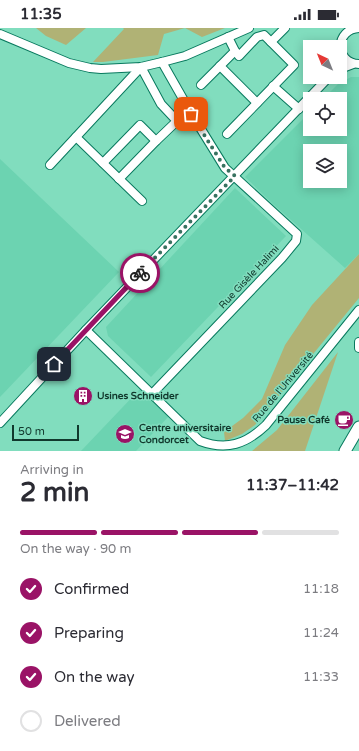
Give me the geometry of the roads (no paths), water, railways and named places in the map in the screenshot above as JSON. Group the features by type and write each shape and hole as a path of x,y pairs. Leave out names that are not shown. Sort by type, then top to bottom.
{"main road":[{"path":"345,451 359,427"}],"street":[{"path":"0,34 69,63 101,69 141,67 185,56 248,28"},
{"path":"271,42 285,28"},
{"path":"341,40 346,33 359,28"},
{"path":"227,134 294,65 264,36 257,37 239,56 234,51 228,37"},
{"path":"201,85 234,51"},
{"name":"Rue Gisèle Halimi","path":"152,394 282,258 296,240 297,234 225,168 191,114 162,62"},
{"path":"220,66 257,102"},
{"path":"141,67 161,104 177,121"},
{"path":"50,165 141,67"},
{"path":"0,422 86,330 322,84"},
{"path":"273,86 299,109"},
{"path":"120,179 177,121 191,114"},
{"path":"104,163 140,125 156,141"},
{"path":"76,137 142,201"},
{"name":"Rue de l'Université","path":"86,330 200,441 207,445 226,448 239,445 254,437 266,425 359,310"},
{"path":"359,342 359,348"}],"place":[{"name":"Usines Schneider","path":"83,396"},
{"name":"Pause Café","path":"344,420"},
{"name":"Centre universitaire Condorcet","path":"125,434"}]}
